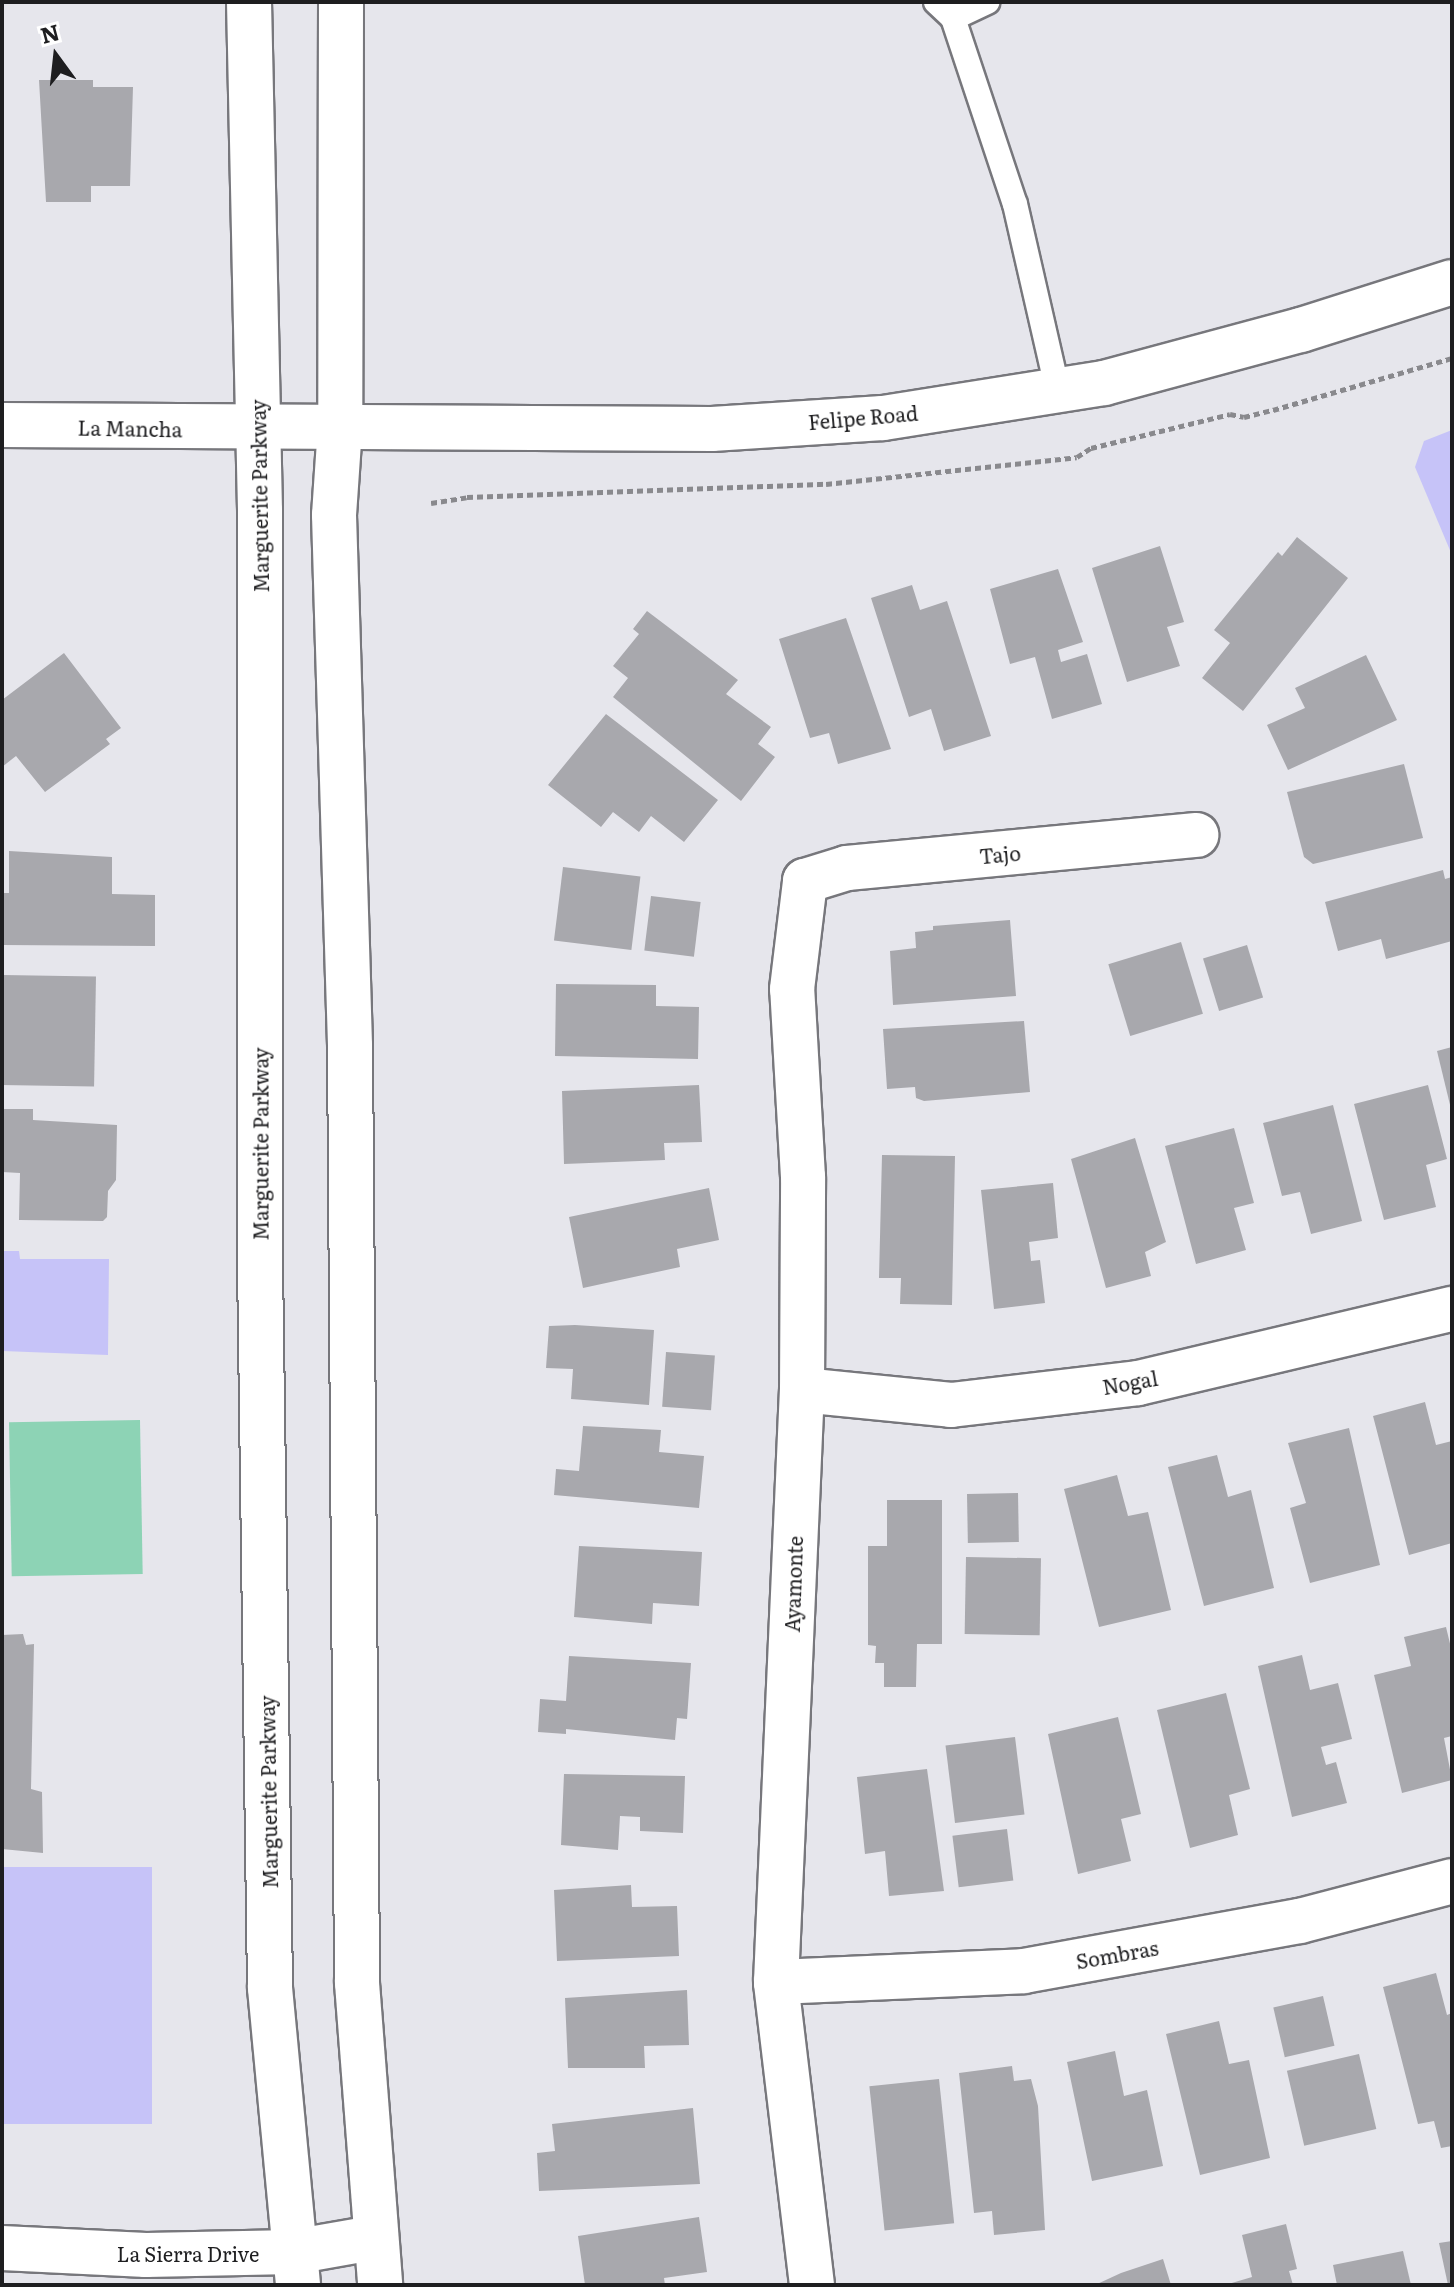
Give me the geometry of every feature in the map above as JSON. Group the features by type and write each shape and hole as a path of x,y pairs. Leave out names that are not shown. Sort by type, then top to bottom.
{"main road":[{"name":"Marguerite Parkway","path":"249,2 258,430 260,1263 270,1988 296,2268"},
{"path":"341,2 340,427 334,515 350,1046 357,1983 372,2238 380,2285"},
{"name":"Felipe Road","path":"258,430 340,427 712,429 883,418 1058,392 1301,330 1452,282"},
{"name":"La Mancha","path":"2,425 258,430"},
{"name":"Tajo","path":"805,881 847,868 1196,835"},
{"name":"Ayamonte","path":"805,881 792,989 803,1177 802,1390 776,1982 812,2285"},
{"name":"Nogal","path":"802,1390 951,1405 1138,1383 1452,1309"},
{"name":"Sombras","path":"776,1982 1024,1971 1300,1921 1452,1881"},
{"name":"La Sierra Drive","path":"2,2248 146,2255 296,2268 372,2238"}],"lane":[{"path":"987,2 944,10 1015,204 1058,392"}],"shaded area":[{"path":"1452,430 1452,555 1415,467 1424,441"},
{"path":"2,1251 19,1251 20,1259 109,1259 108,1355 2,1351"},
{"path":"140,1420 143,1574 12,1576 9,1422"},
{"path":"2,1867 152,1867 152,2124 2,2124"}],"building":[{"path":"39,80 93,80 93,87 133,87 130,186 91,186 91,202 46,202"},
{"path":"1297,537 1348,578 1243,711 1202,678 1230,643 1214,630 1278,552 1282,556"},
{"path":"1160,546 1184,622 1167,627 1180,666 1127,682 1092,568"},
{"path":"1058,569 1083,642 1058,650 1061,662 1087,654 1102,704 1052,719 1035,657 1010,664 990,589"},
{"path":"912,585 920,610 947,601 991,736 944,751 931,709 909,717 871,598"},
{"path":"647,611 738,680 726,694 771,727 758,744 775,757 741,801 613,697 628,678 613,666 639,634 633,629"},
{"path":"846,618 891,749 838,764 829,733 810,738 779,639"},
{"path":"64,653 121,728 106,739 110,744 45,792 16,756 2,767 2,700"},
{"path":"1366,655 1397,720 1288,770 1267,725 1305,708 1295,688"},
{"path":"606,714 718,800 684,842 651,816 639,832 613,812 601,827 548,785"},
{"path":"1404,764 1423,838 1313,864 1304,857 1287,792"},
{"path":"9,851 112,857 112,894 155,895 155,946 2,945 2,893 9,893"},
{"path":"563,867 640,877 631,950 554,940"},
{"path":"1443,870 1445,879 1452,877 1452,941 1386,959 1381,939 1338,951 1325,902"},
{"path":"651,896 701,902 694,957 644,951"},
{"path":"1010,920 1016,996 893,1005 890,951 916,948 915,932 933,930 933,926"},
{"path":"1181,942 1203,1014 1130,1036 1108,964"},
{"path":"1247,945 1263,998 1219,1011 1203,958"},
{"path":"3,975 96,977 94,1087 2,1085"},
{"path":"556,984 656,985 656,1006 699,1007 698,1059 555,1056"},
{"path":"1024,1021 1030,1092 924,1101 916,1098 915,1087 887,1089 883,1029"},
{"path":"1452,1047 1452,1108 1451,1109 1437,1051"},
{"path":"699,1085 702,1142 664,1143 665,1160 564,1164 562,1091"},
{"path":"1428,1085 1447,1159 1426,1165 1436,1207 1384,1220 1354,1104"},
{"path":"1333,1105 1362,1221 1311,1234 1300,1192 1282,1196 1263,1123"},
{"path":"2,1109 33,1109 33,1120 117,1125 116,1180 108,1191 107,1217 103,1221 19,1220 20,1173 2,1172"},
{"path":"1234,1128 1254,1203 1234,1208 1246,1250 1196,1264 1165,1146"},
{"path":"1135,1138 1166,1242 1145,1252 1151,1276 1106,1288 1071,1159"},
{"path":"882,1155 955,1156 952,1305 900,1304 901,1278 879,1278"},
{"path":"1053,1183 1058,1238 1029,1242 1031,1261 1040,1260 1045,1303 994,1309 981,1190"},
{"path":"709,1188 719,1240 677,1249 680,1267 583,1288 569,1217"},
{"path":"549,1326 654,1330 649,1405 571,1399 573,1369 546,1368"},
{"path":"666,1352 715,1355 711,1410 662,1407"},
{"path":"1425,1402 1436,1445 1452,1441 1452,1543 1409,1555 1373,1416"},
{"path":"583,1426 661,1430 659,1452 704,1456 699,1508 554,1495 556,1469 579,1471"},
{"path":"1349,1428 1380,1565 1310,1583 1290,1508 1306,1503 1288,1443"},
{"path":"1217,1455 1228,1497 1251,1490 1274,1588 1204,1606 1168,1467"},
{"path":"1117,1475 1128,1516 1148,1512 1171,1610 1099,1627 1064,1489"},
{"path":"1018,1493 1019,1542 968,1543 967,1494"},
{"path":"887,1500 942,1500 942,1644 917,1644 916,1687 884,1687 884,1663 875,1663 876,1646 868,1645 868,1546 887,1546"},
{"path":"579,1546 702,1552 699,1606 653,1603 652,1624 574,1617"},
{"path":"966,1557 1041,1558 1040,1635 965,1634"},
{"path":"1446,1627 1452,1652 1452,1736 1444,1738 1452,1780 1402,1793 1374,1675 1411,1666 1404,1637"},
{"path":"23,1634 26,1645 34,1644 31,1789 42,1792 43,1853 2,1849 2,1635"},
{"path":"1302,1655 1310,1690 1338,1683 1352,1739 1321,1747 1326,1765 1336,1762 1347,1803 1292,1817 1258,1666"},
{"path":"569,1656 691,1663 687,1719 677,1718 675,1740 566,1729 566,1734 538,1732 540,1699 566,1701"},
{"path":"1226,1693 1250,1789 1229,1795 1238,1835 1190,1848 1157,1710"},
{"path":"1118,1717 1141,1814 1121,1819 1131,1861 1078,1874 1048,1734"},
{"path":"1015,1737 1025,1814 955,1823 946,1746"},
{"path":"927,1769 944,1891 889,1896 885,1851 865,1854 857,1777"},
{"path":"564,1774 685,1776 683,1833 640,1831 640,1817 620,1816 618,1850 561,1845"},
{"path":"1007,1829 1013,1881 959,1887 952,1836"},
{"path":"631,1885 632,1907 677,1906 679,1956 557,1961 554,1890"},
{"path":"1436,1973 1447,2015 1452,2013 1452,2146 1441,2148 1434,2121 1418,2124 1383,1987"},
{"path":"687,1990 689,2045 644,2046 645,2068 568,2068 565,1998"},
{"path":"1323,1996 1334,2046 1285,2057 1273,2007"},
{"path":"1219,2021 1229,2064 1249,2060 1270,2158 1200,2175 1166,2034"},
{"path":"1115,2051 1124,2096 1147,2090 1163,2166 1092,2181 1067,2062"},
{"path":"1359,2054 1376,2129 1304,2146 1287,2071"},
{"path":"1012,2066 1014,2081 1031,2079 1038,2106 1045,2230 994,2235 992,2211 974,2213 959,2073"},
{"path":"939,2079 954,2223 885,2231 869,2086"},
{"path":"693,2108 700,2184 539,2191 537,2153 555,2151 552,2124"},
{"path":"699,2217 707,2272 664,2278 665,2285 585,2285 578,2236"},
{"path":"1286,2224 1297,2269 1289,2271 1293,2285 1225,2285 1252,2277 1242,2235"},
{"path":"1452,2241 1452,2285 1448,2285 1439,2243"},
{"path":"1403,2251 1411,2285 1337,2285 1333,2265"},
{"path":"1163,2259 1171,2285 1095,2285 1121,2273"}]}
